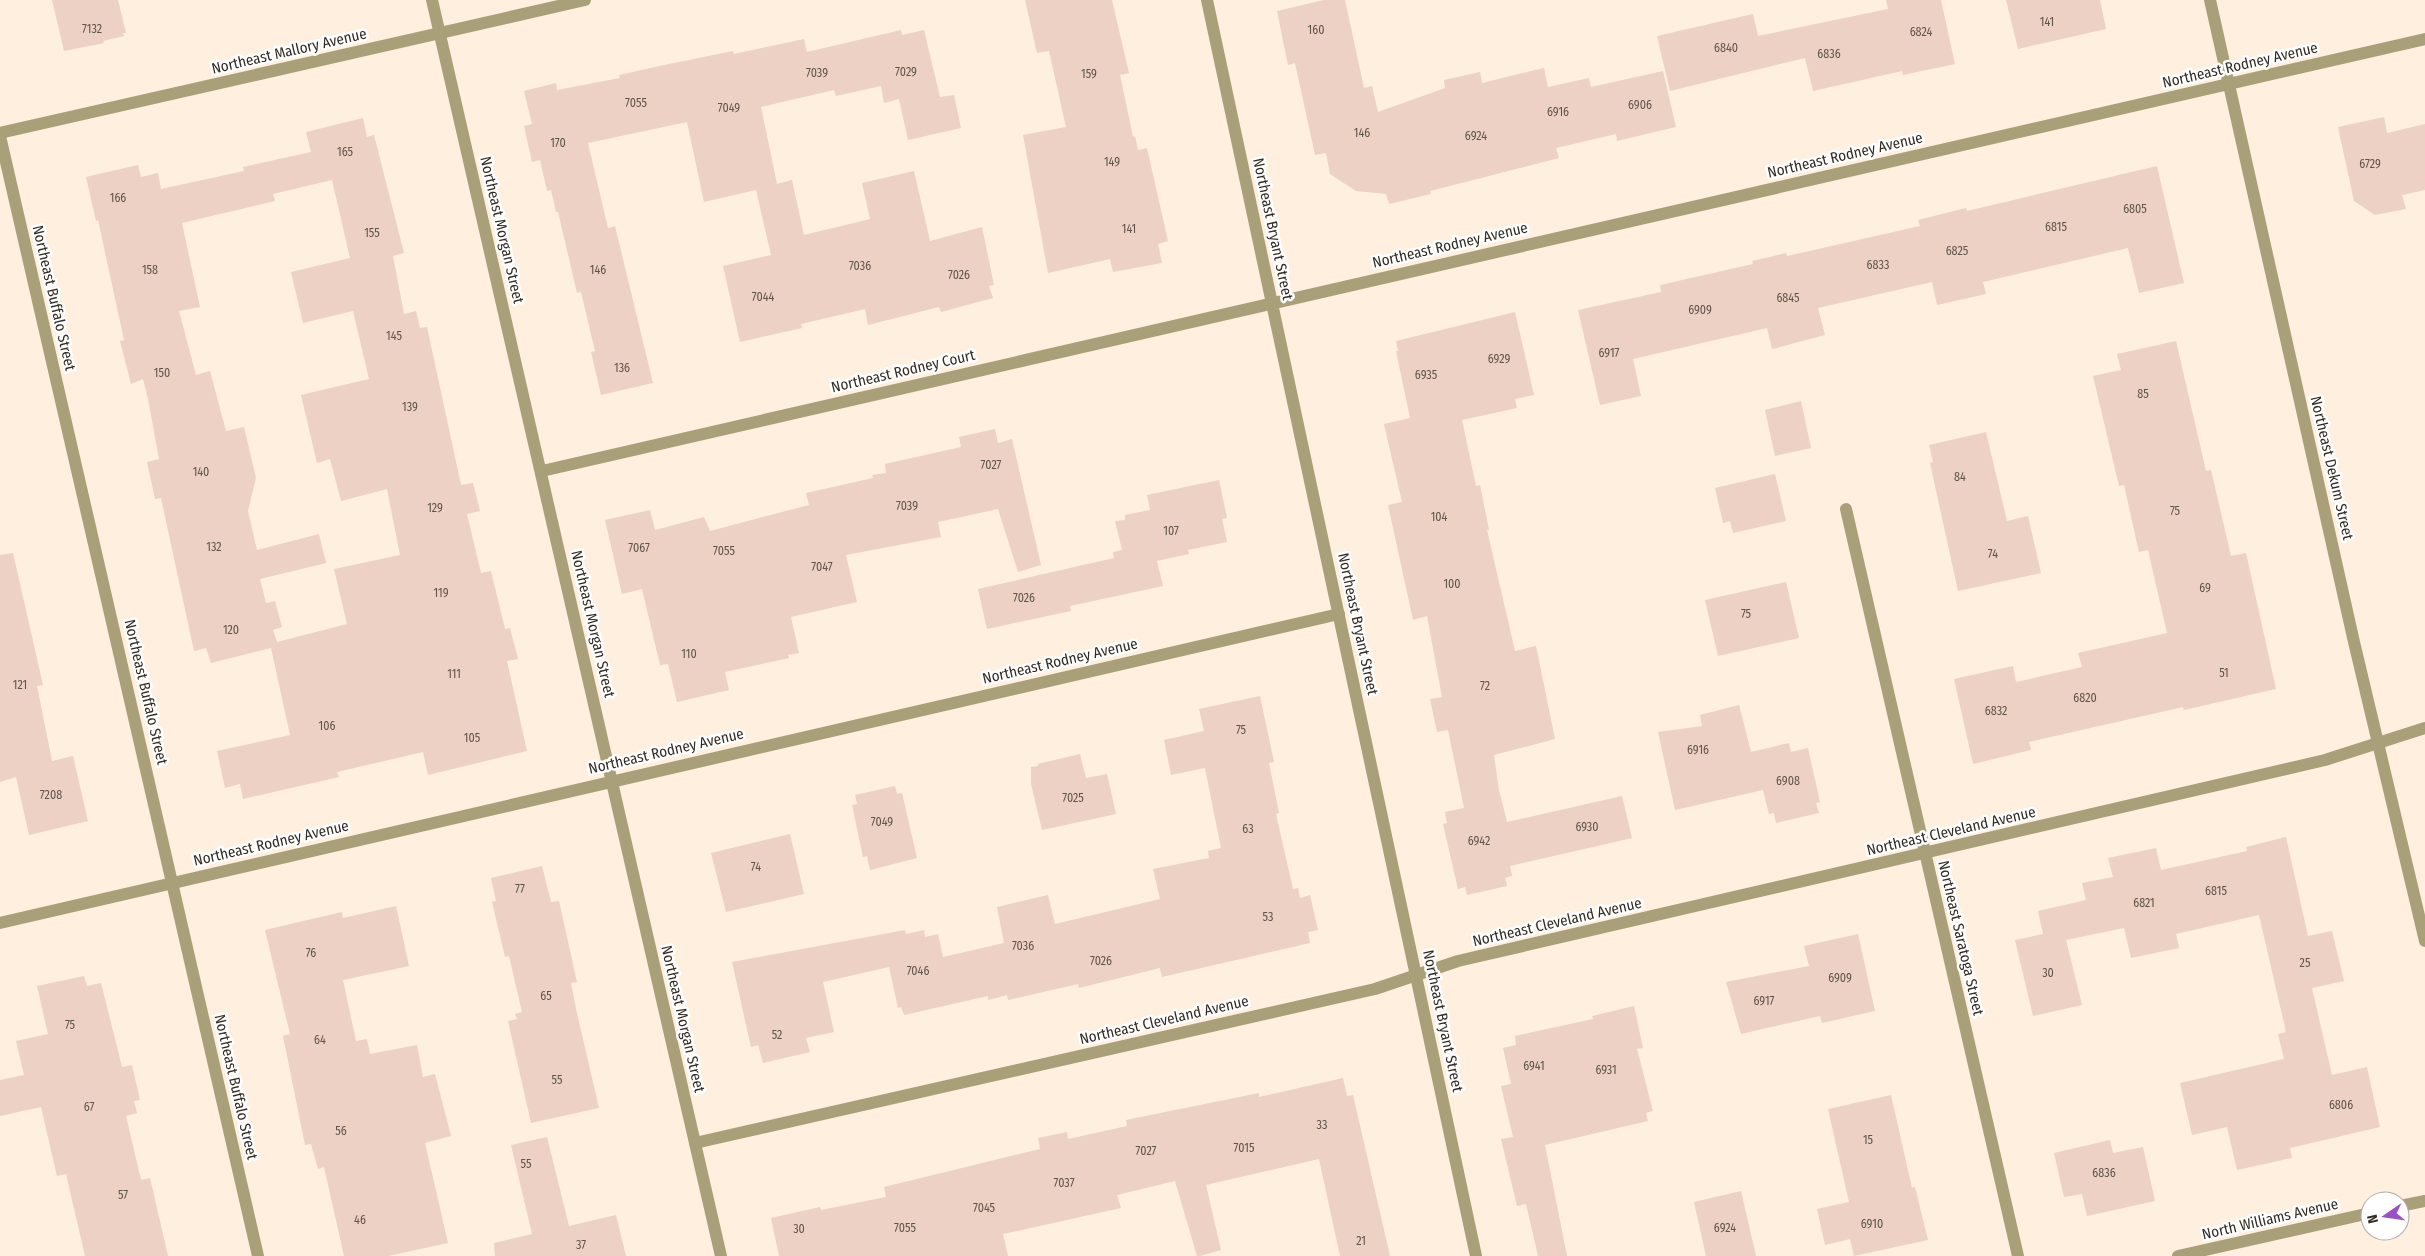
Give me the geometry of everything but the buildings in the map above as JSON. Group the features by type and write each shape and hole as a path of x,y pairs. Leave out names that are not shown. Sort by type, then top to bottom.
{"street":[{"name":"Northeast Morgan Street","path":"432,0 542,471 721,1256"},
{"name":"Northeast Mallory Avenue","path":"0,134 585,0"},
{"name":"Northeast Bryant Street","path":"1207,0 1476,1256"},
{"name":"Northeast Dekum Street","path":"2210,0 2378,743 2425,942"},
{"name":"Northeast Rodney Avenue","path":"1272,302 2425,39"},
{"name":"Northeast Buffalo Street","path":"0,134 258,1256"},
{"name":"Northeast Rodney Court","path":"542,471 1272,302"},
{"name":"Northeast Saratoga Street","path":"1846,509 2018,1256"},
{"name":"Northeast Rodney Avenue","path":"0,923 612,780 1339,614"},
{"name":"Northeast Cleveland Avenue","path":"695,1143 1374,989 1458,961 2325,760 2425,728"},
{"path":"2410,1204 2425,1201"},
{"name":"North Williams Avenue","path":"2178,1256 2360,1215"}]}
